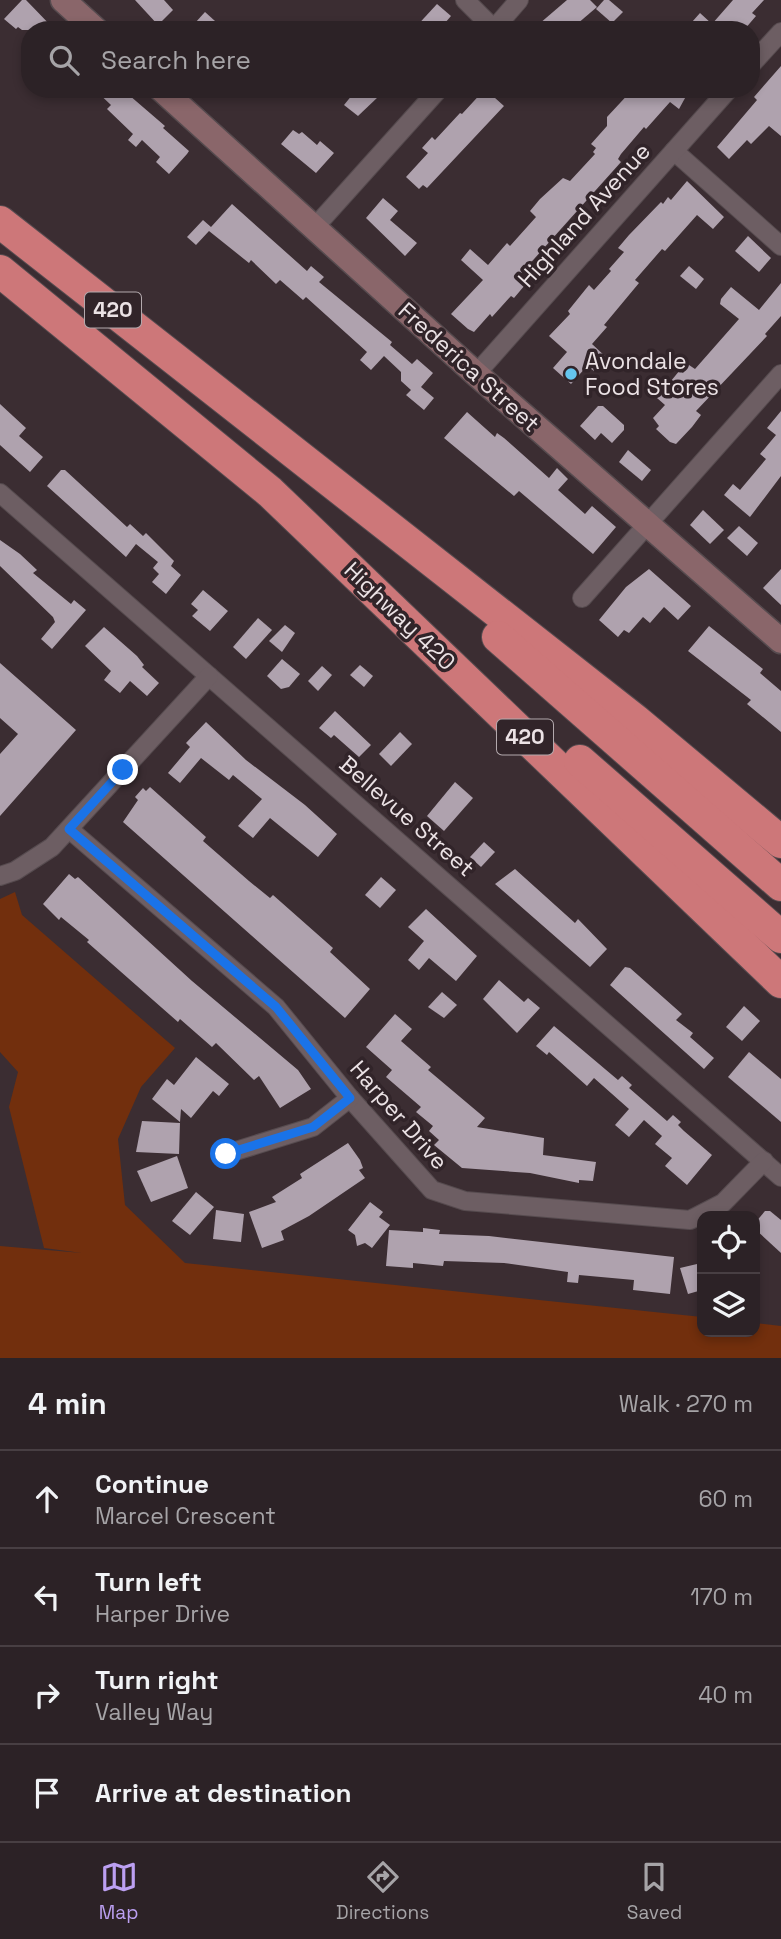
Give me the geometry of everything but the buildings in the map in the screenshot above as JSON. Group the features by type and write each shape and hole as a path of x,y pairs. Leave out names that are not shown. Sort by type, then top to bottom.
{"highway":[{"name":"420","path":"0,222 635,720 781,842"},
{"name":"Highway 420","path":"0,271 270,492 781,982"},
{"path":"226,399 781,885"},
{"path":"270,492 781,937"},
{"path":"635,720 781,826"}],"street":[{"path":"63,0 86,21"},
{"path":"465,0 485,21"},
{"path":"500,21 519,0"},
{"path":"760,55 781,32"},
{"name":"Frederica Street","path":"171,98 476,374 781,641"},
{"path":"314,229 431,98"},
{"name":"Highland Avenue","path":"476,374 721,98"},
{"path":"674,151 781,246"},
{"path":"582,598 781,374"},
{"name":"Bellevue Street","path":"0,493 781,1177"},
{"path":"0,876 37,858 69,829 209,676"},
{"name":"Harper Drive","path":"69,829 276,1007 350,1098 432,1190 466,1201 690,1220 723,1203 764,1161"},
{"path":"226,1154 313,1127 350,1098"}],"shaded area":[{"path":"15,892 22,915 175,1048 141,1087 118,1139 125,1205 185,1263 697,1316 697,1337 760,1337 760,1324 781,1326 781,1358 0,1358 0,1246 82,1253 44,1248 9,1107 18,1072 0,1052 0,899"}],"place":[{"name":"Avondale Food Stores","path":"571,374"}],"route":[{"path":"123,770 69,829 276,1007 350,1098 313,1127 226,1154"}]}
